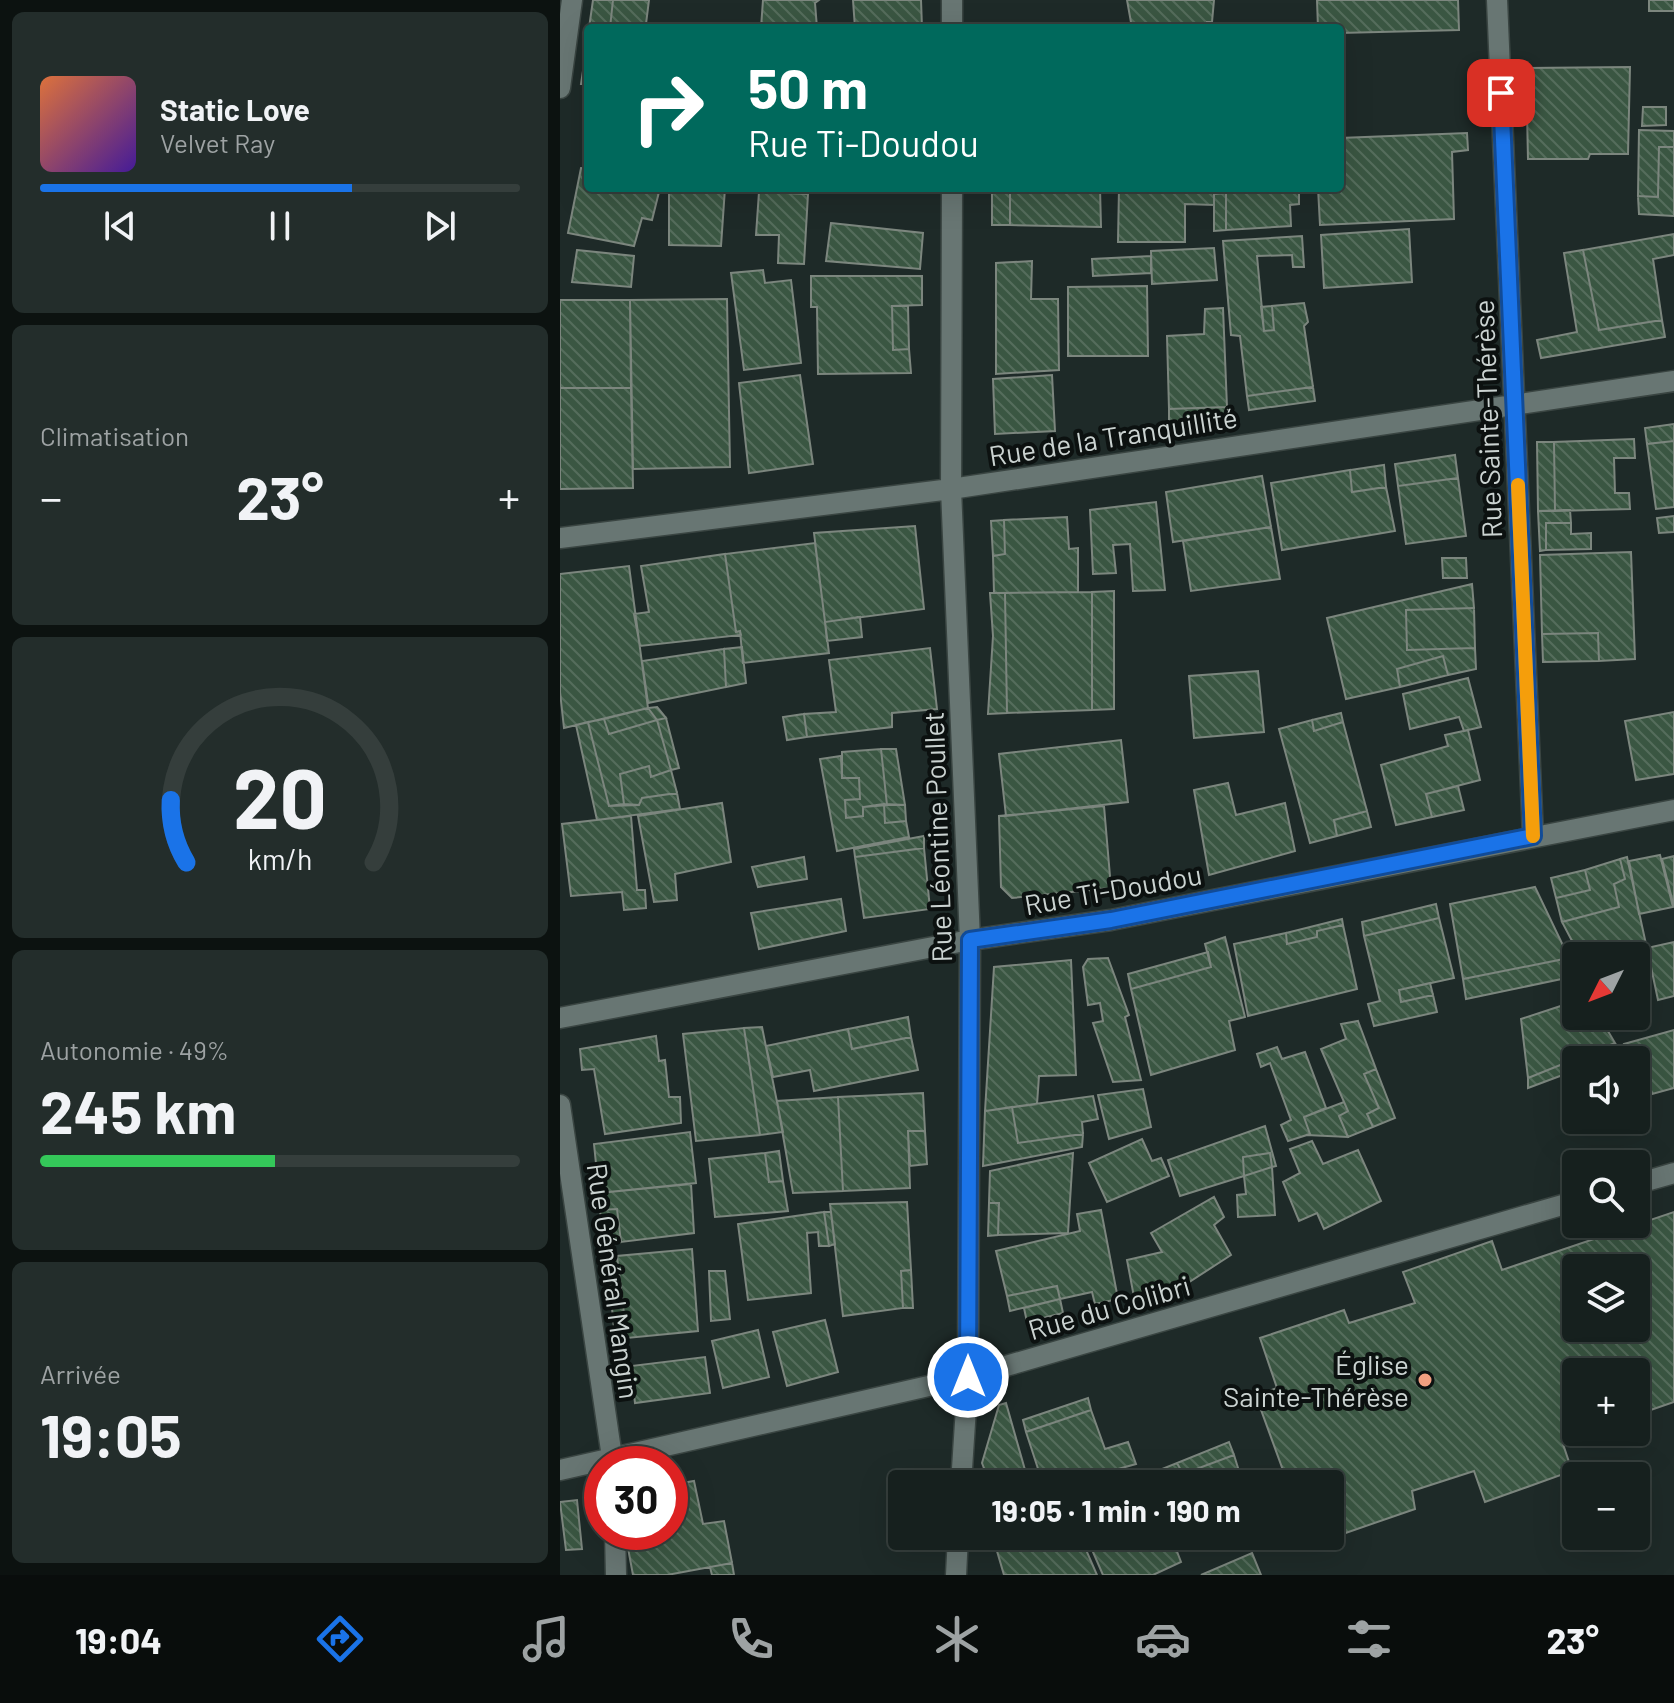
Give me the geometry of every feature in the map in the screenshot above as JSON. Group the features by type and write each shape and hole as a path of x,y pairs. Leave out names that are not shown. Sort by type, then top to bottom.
{"street":[{"path":"560,88 572,0"},
{"path":"952,0 952,24"},
{"name":"Rue Sainte-Thérèse","path":"1497,0 1533,836"},
{"name":"Rue Léontine Poullet","path":"952,192 951,489 970,940 968,1377 962,1470"},
{"name":"Rue de la Tranquillité","path":"560,538 951,489 1674,381"},
{"name":"Rue Ti-Doudou","path":"560,1018 970,940 1111,920 1674,810"},
{"name":"Rue Général Mangin","path":"560,1105 610,1446"},
{"path":"1650,1180 1674,1173"},
{"name":"Rue du Colibri","path":"676,1446 968,1377 1562,1205"},
{"name":"Rue du Colibri","path":"560,1470 584,1466"},
{"path":"615,1550 616,1575"},
{"path":"956,1575 957,1550"}],"building":[{"path":"593,0 613,0 610,24 590,24"},
{"path":"613,0 649,0 646,24 610,24"},
{"path":"763,0 819,0 815,3 817,24 761,24"},
{"path":"853,0 921,0 922,24 855,24"},
{"path":"1127,0 1214,0 1212,22 1207,24 1131,24"},
{"path":"1317,0 1458,0 1459,30 1344,33 1344,24 1318,24"},
{"path":"1649,0 1674,0 1674,11 1649,11"},
{"path":"1630,67 1628,154 1590,154 1588,159 1528,159 1526,68"},
{"path":"1643,107 1666,107 1666,125 1642,126"},
{"path":"1639,130 1674,131 1674,147 1659,147 1658,197 1638,196"},
{"path":"1467,133 1468,150 1452,152 1454,219 1320,225 1318,192 1344,192 1344,138"},
{"path":"1659,147 1674,147 1674,216 1639,214 1638,196 1658,197"},
{"path":"581,168 584,168 584,192 659,192 652,220 642,218 634,246 568,233"},
{"path":"669,192 725,192 721,246 669,245"},
{"path":"759,192 808,194 804,264 778,263 779,235 756,235"},
{"path":"992,192 1010,192 1010,225 992,225"},
{"path":"1010,192 1100,192 1101,227 1010,225"},
{"path":"1119,192 1214,192 1214,205 1185,204 1185,242 1118,242"},
{"path":"1214,192 1299,192 1299,204 1290,205 1291,226 1226,230 1226,193"},
{"path":"1226,193 1226,230 1214,231 1214,194"},
{"path":"831,223 923,233 920,269 826,261"},
{"path":"1409,229 1412,282 1324,288 1321,235"},
{"path":"1674,234 1674,255 1653,259 1662,320 1599,330 1583,250"},
{"path":"1302,236 1304,267 1293,267 1292,255 1257,256 1264,331 1274,330 1272,306 1304,303 1308,322 1304,326 1313,387 1247,396 1240,336 1231,335 1223,241"},
{"path":"1214,248 1217,280 1152,284 1151,251"},
{"path":"577,250 634,256 631,287 572,282"},
{"path":"1583,250 1599,330 1662,320 1665,337 1541,358 1537,340 1577,332 1564,253"},
{"path":"1151,256 1151,273 1093,276 1092,259"},
{"path":"1032,261 1031,299 1058,299 1059,370 996,374 996,263"},
{"path":"763,270 765,283 791,280 801,363 744,370 731,273"},
{"path":"811,276 922,276 922,305 892,306 893,350 909,349 911,373 818,374 817,307 811,307"},
{"path":"1147,286 1148,356 1068,356 1068,287"},
{"path":"727,299 730,467 633,469 630,300"},
{"path":"560,300 630,300 631,388 560,388"},
{"path":"892,306 908,306 909,349 893,350"},
{"path":"1272,306 1274,330 1264,331 1261,307"},
{"path":"1223,308 1227,407 1169,409 1167,336 1204,334 1205,309"},
{"path":"800,375 813,464 749,473 739,383"},
{"path":"1052,375 1055,431 995,434 993,379"},
{"path":"1313,387 1315,401 1249,410 1247,396"},
{"path":"560,388 631,388 633,488 560,489"},
{"path":"1227,407 1228,419 1169,422 1169,409"},
{"path":"1674,424 1674,441 1647,444 1645,428"},
{"path":"1634,439 1635,458 1614,458 1615,493 1629,493 1630,509 1555,511 1554,442"},
{"path":"1674,441 1674,507 1656,509 1647,444"},
{"path":"1537,442 1554,442 1555,511 1538,511"},
{"path":"1455,455 1458,478 1398,486 1395,464"},
{"path":"1384,465 1386,487 1352,492 1350,470"},
{"path":"1350,470 1352,492 1386,487 1395,531 1282,550 1271,483"},
{"path":"1262,476 1271,527 1173,542 1166,492"},
{"path":"1458,478 1466,536 1406,544 1398,486"},
{"path":"1156,502 1165,590 1133,591 1130,544 1113,545 1116,573 1093,574 1090,510"},
{"path":"1570,510 1571,523 1546,523 1546,550 1540,551 1538,511"},
{"path":"1674,516 1674,532 1659,533 1657,518"},
{"path":"1067,517 1069,549 1078,548 1078,592 994,593 993,556 1005,554 1004,520"},
{"path":"1004,520 1005,554 993,556 991,521"},
{"path":"1546,523 1571,523 1571,534 1591,533 1591,549 1546,550"},
{"path":"915,526 924,609 825,622 814,533"},
{"path":"1271,527 1280,579 1191,591 1183,541"},
{"path":"815,543 829,653 743,663 725,554"},
{"path":"1631,552 1635,659 1599,661 1598,633 1542,634 1540,555"},
{"path":"725,554 736,632 740,631 741,635 640,646 634,614 649,612 641,566"},
{"path":"1442,558 1466,558 1467,578 1443,578"},
{"path":"629,566 648,708 564,728 560,692 560,574"},
{"path":"1472,584 1474,608 1406,610 1407,650 1475,648 1476,669 1448,675 1443,656 1397,669 1400,687 1346,699 1327,618"},
{"path":"1114,591 1114,709 1092,710 1092,592"},
{"path":"1092,592 1092,710 1007,713 1005,593"},
{"path":"990,593 1005,593 1007,713 988,714 993,636"},
{"path":"1474,608 1475,648 1407,650 1406,610"},
{"path":"860,617 862,637 827,641 825,622"},
{"path":"1598,633 1599,661 1543,662 1542,634"},
{"path":"742,647 746,683 726,687 724,649"},
{"path":"930,648 937,709 892,713 892,727 807,737 804,714 836,712 829,660"},
{"path":"724,649 726,687 648,703 642,661"},
{"path":"1443,656 1448,675 1400,687 1397,669"},
{"path":"1258,671 1264,732 1194,738 1189,676"},
{"path":"1468,678 1481,727 1464,731 1459,717 1410,729 1403,694"},
{"path":"657,707 666,718 657,720 648,708"},
{"path":"648,708 657,720 609,734 604,719"},
{"path":"1674,712 1674,774 1636,780 1625,721"},
{"path":"1341,713 1343,722 1314,731 1312,720"},
{"path":"804,714 807,737 787,740 783,717"},
{"path":"666,718 679,768 671,770 657,720"},
{"path":"604,719 609,734 657,720 671,770 651,777 649,766 620,774 624,804 609,806 588,722"},
{"path":"1312,720 1314,731 1343,722 1367,811 1334,820 1337,836 1310,843 1279,729"},
{"path":"588,722 609,806 639,805 642,798 677,793 680,809 597,820 576,725"},
{"path":"1468,730 1480,780 1426,794 1432,817 1396,825 1381,765 1448,746 1445,735"},
{"path":"1121,740 1128,802 1006,816 999,754"},
{"path":"881,749 896,749 905,805 887,805"},
{"path":"881,749 887,805 863,807 863,816 846,818 845,800 860,799 859,778 842,778 842,752"},
{"path":"841,756 842,778 859,778 860,799 845,800 846,818 863,816 863,807 884,804 885,823 906,821 909,837 837,851 820,759"},
{"path":"649,766 651,777 671,770 677,793 642,798 639,805 624,804 620,774"},
{"path":"1228,783 1236,815 1285,803 1295,851 1209,875 1194,790"},
{"path":"1458,786 1464,810 1432,817 1426,794"},
{"path":"722,803 731,862 675,874 677,900 654,902 638,816"},
{"path":"884,804 905,805 906,821 885,823"},
{"path":"1104,806 1111,888 1012,898 1001,887 999,816"},
{"path":"1367,811 1371,827 1337,836 1334,820"},
{"path":"631,816 637,890 645,890 646,908 624,910 622,892 571,896 562,824"},
{"path":"924,836 924,848 855,857 854,849"},
{"path":"924,848 930,909 864,918 855,857"},
{"path":"1660,855 1673,907 1639,914 1629,861"},
{"path":"1674,856 1674,907 1662,859"},
{"path":"804,857 807,879 758,887 752,867"},
{"path":"1627,857 1646,942 1573,942 1562,922 1619,907 1614,884 1625,879 1620,859"},
{"path":"1620,859 1625,879 1614,884 1619,907 1562,922 1556,898 1590,890 1585,870"},
{"path":"1585,870 1590,890 1556,898 1551,878"},
{"path":"1535,887 1562,943 1562,959 1463,979 1450,904"},
{"path":"841,899 846,931 759,949 751,913"},
{"path":"1436,904 1439,918 1364,936 1362,922"},
{"path":"1439,918 1454,978 1399,990 1401,1002 1433,995 1437,1012 1374,1026 1368,1004 1380,1001 1364,936"},
{"path":"1342,919 1343,925 1317,931 1317,937 1287,944 1286,933"},
{"path":"1343,925 1357,989 1248,1016 1234,944 1286,933 1287,944 1317,937 1317,931"},
{"path":"1225,937 1245,1017 1229,1021 1235,1050 1151,1075 1131,989 1211,967 1205,944"},
{"path":"1674,942 1674,996 1658,1000 1650,947"},
{"path":"1208,952 1211,967 1131,989 1128,974"},
{"path":"1108,958 1129,1015 1125,1017 1141,1080 1113,1082 1093,1023 1103,1021 1100,1003 1088,1005 1083,967 1088,959"},
{"path":"1562,959 1562,979 1466,999 1463,979"},
{"path":"1071,960 1076,1075 1039,1076 1037,1104 985,1111 994,967"},
{"path":"1430,983 1433,995 1401,1002 1399,990"},
{"path":"1562,1006 1562,1030 1607,1030 1615,1043 1608,1046 1562,1046 1562,1064 1528,1078 1521,1019"},
{"path":"908,1017 911,1037 852,1049 848,1029"},
{"path":"1358,1021 1376,1069 1364,1074 1379,1108 1367,1114 1373,1127 1348,1137 1339,1116 1348,1111 1321,1049 1346,1039 1341,1024"},
{"path":"762,1027 783,1132 760,1135 744,1028"},
{"path":"744,1028 760,1135 696,1141 683,1034"},
{"path":"848,1029 852,1049 911,1037 918,1070 814,1091 810,1070 773,1077 766,1046"},
{"path":"1674,1030 1674,1088 1652,1094 1650,1046 1624,1044"},
{"path":"656,1036 659,1061 665,1060 669,1097 680,1097 681,1123 605,1134 594,1069 582,1070 580,1049"},
{"path":"1277,1047 1282,1059 1305,1052 1326,1108 1304,1117 1310,1134 1288,1141 1281,1125 1291,1120 1270,1063 1261,1067 1257,1054"},
{"path":"1562,1064 1562,1075 1528,1088 1528,1078"},
{"path":"1376,1069 1395,1118 1373,1127 1367,1114 1379,1108 1364,1074"},
{"path":"1143,1089 1151,1127 1109,1139 1098,1095"},
{"path":"923,1093 925,1131 908,1131 910,1188 843,1191 838,1097"},
{"path":"1093,1096 1098,1119 1082,1122 1083,1134 1018,1143 1012,1107"},
{"path":"838,1097 843,1191 793,1193 777,1101"},
{"path":"1344,1102 1348,1111 1339,1116 1348,1137 1306,1135 1310,1134 1304,1117"},
{"path":"1012,1107 1018,1143 1083,1134 1082,1147 983,1166 985,1111"},
{"path":"1265,1126 1276,1166 1272,1167 1270,1153 1243,1157 1244,1176 1180,1196 1168,1160"},
{"path":"908,1131 925,1131 927,1164 910,1166"},
{"path":"690,1132 696,1183 599,1193 594,1144"},
{"path":"1142,1139 1152,1161 1161,1158 1169,1176 1107,1202 1089,1163"},
{"path":"1312,1141 1323,1164 1358,1150 1381,1201 1324,1229 1317,1213 1299,1221 1283,1182 1300,1173 1290,1149"},
{"path":"779,1151 783,1181 769,1182 765,1153"},
{"path":"765,1153 769,1182 783,1181 788,1211 715,1217 709,1159"},
{"path":"1073,1153 1068,1233 998,1235 999,1203 989,1203 990,1171"},
{"path":"1270,1153 1272,1167 1244,1176 1243,1157"},
{"path":"1272,1167 1275,1215 1238,1217 1237,1195 1246,1194 1244,1176"},
{"path":"691,1184 694,1233 621,1242 617,1209 600,1210 599,1193"},
{"path":"1214,1197 1224,1217 1214,1225 1231,1255 1180,1288 1134,1297 1127,1260 1162,1252 1151,1233"},
{"path":"907,1202 911,1270 901,1271 903,1308 843,1316 830,1204"},
{"path":"989,1203 999,1203 998,1235 988,1236"},
{"path":"617,1209 621,1242 603,1244 600,1210"},
{"path":"1101,1210 1118,1299 1095,1304 1092,1292 1060,1299 1057,1286 1007,1296 996,1251 1080,1231 1077,1214"},
{"path":"824,1212 829,1246 819,1246 818,1232 807,1233 811,1293 748,1300 738,1224"},
{"path":"824,1212 831,1212 835,1244 829,1246"},
{"name":"Église Sainte-Thérèse","path":"1674,1212 1674,1402 1650,1410 1650,1358 1562,1358 1562,1446 1569,1462 1562,1462 1562,1475 1485,1502 1474,1471 1412,1491 1415,1509 1344,1534 1344,1470 1283,1470 1256,1396 1277,1388 1260,1338 1344,1310 1349,1323 1415,1303 1403,1272 1492,1241 1502,1270 1597,1238 1650,1238 1650,1220"},
{"path":"692,1249 698,1331 627,1338 617,1256"},
{"path":"617,1256 627,1338 615,1339 607,1257"},
{"path":"911,1270 913,1308 903,1308 901,1271"},
{"path":"709,1271 725,1271 730,1319 711,1321"},
{"path":"1057,1286 1060,1299 1010,1311 1007,1296"},
{"path":"1060,1299 1063,1313 1027,1322 1024,1308"},
{"path":"825,1320 838,1372 787,1386 773,1332"},
{"path":"758,1330 769,1377 723,1388 712,1341"},
{"path":"705,1357 710,1393 635,1403 631,1366"},
{"path":"1088,1398 1091,1410 1026,1432 1023,1420"},
{"path":"1006,1403 1025,1470 985,1470 982,1463 999,1405"},
{"path":"1091,1410 1105,1449 1128,1442 1136,1464 1114,1470 1038,1470 1026,1432"},
{"path":"1229,1442 1234,1455 1194,1470 1181,1470 1177,1463"},
{"path":"1234,1455 1239,1470 1194,1470"},
{"path":"1177,1463 1181,1470 1160,1470"},
{"path":"694,1481 703,1524 724,1521 732,1563 667,1575 633,1575 628,1550 688,1550 688,1482"},
{"path":"577,1500 582,1549 566,1550 560,1502"},
{"path":"1086,1550 1097,1575 1004,1575 997,1551"},
{"path":"1092,1550 1176,1550 1181,1562 1153,1575 1103,1575"},
{"path":"1252,1553 1261,1575 1201,1575"},
{"path":"732,1563 734,1575 712,1575 710,1567"}],"slow traffic":[{"path":"1518,485 1533,836"}],"place":[{"name":"Église Sainte-Thérèse","path":"1425,1380"}],"route":[{"path":"968,1377 970,940 1111,920 1533,836 1501,93"}]}
